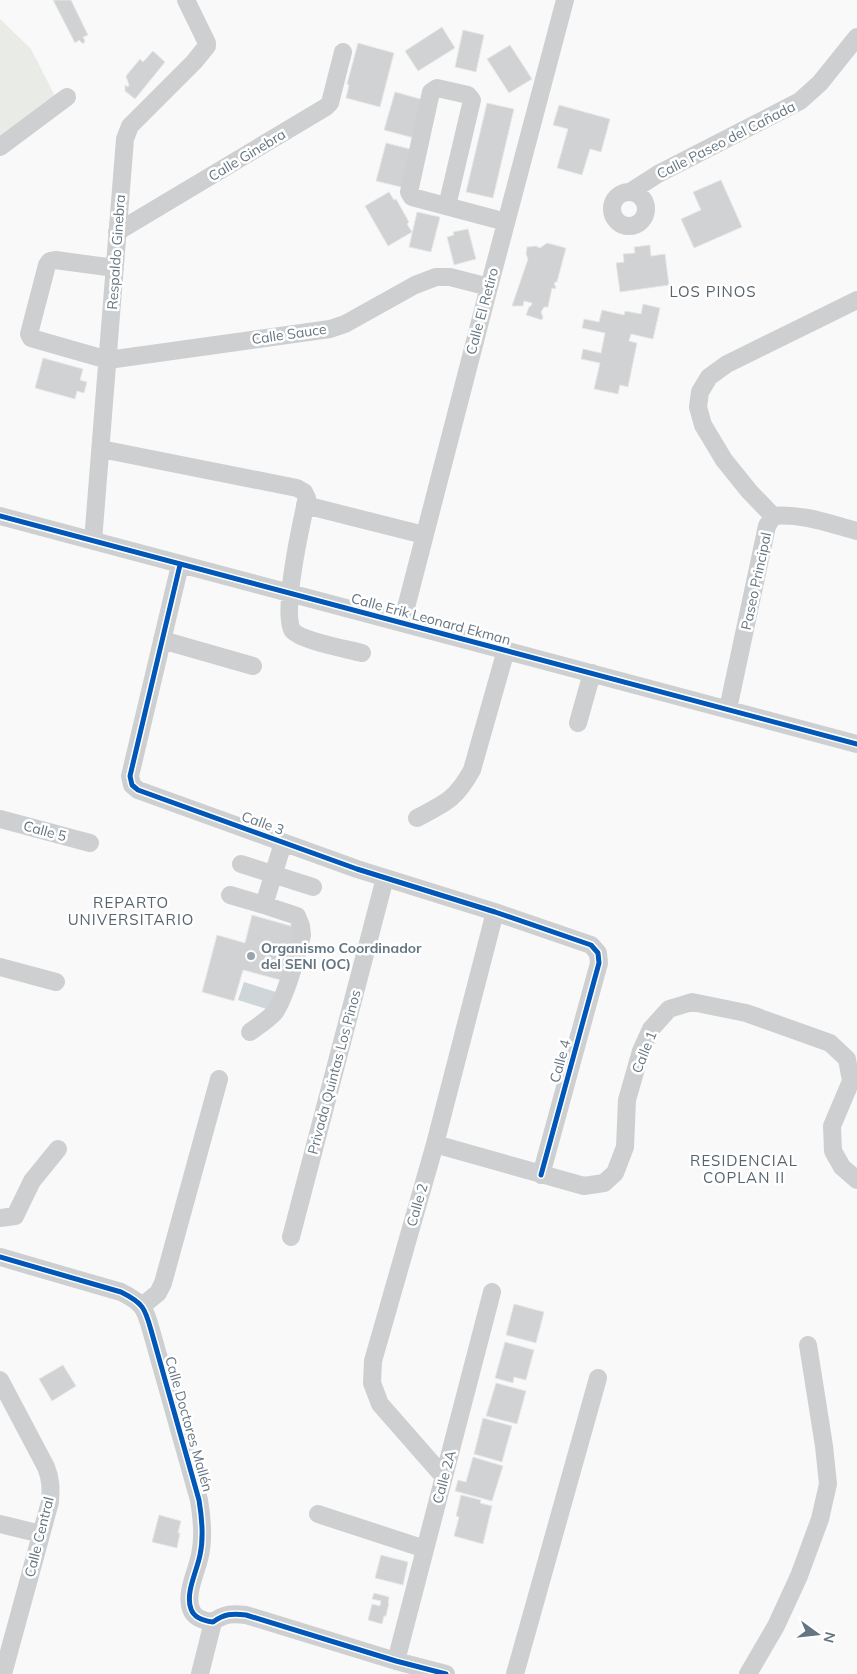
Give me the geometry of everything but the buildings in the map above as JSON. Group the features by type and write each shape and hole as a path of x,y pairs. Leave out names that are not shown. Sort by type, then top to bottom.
{"street":[{"name":"Respaldo Ginebra","path":"93,541 124,149 130,126 194,62 207,46 186,0"},
{"name":"Calle El Retiro","path":"402,623 488,287 566,0"},
{"name":"Calle Paseo del Cañada","path":"630,192 658,174 800,102 820,84 857,37"},
{"name":"Calle Ginebra","path":"117,232 326,107 330,103 343,52"},
{"path":"448,206 472,100 468,95 437,88 431,92 409,189 412,197 506,222"},
{"path":"0,147 67,97"},
{"path":"108,360 35,340 29,334 50,261 55,260 115,268"},
{"name":"Calle Sauce","path":"108,360 330,329 345,324 415,285 436,277 450,277 488,287"},
{"name":"Paseo Principal","path":"728,709 767,526 773,516 749,491 724,460 703,425 698,407 700,392 709,377 726,364 857,300"},
{"path":"101,449 297,488 305,499 424,535"},
{"path":"305,499 289,594 288,615 292,630 306,638 362,653"},
{"path":"773,516 784,515 808,518 857,531"},
{"name":"Calle Erik Leonard Ekman","path":"0,516 857,744"},
{"name":"Calle 3","path":"180,565 130,776 132,784 138,790 385,878 495,912 591,945 598,953"},
{"path":"162,640 253,666"},
{"path":"417,818 446,803 463,786 472,770 506,650"},
{"path":"578,723 592,673"},
{"name":"Calle 5","path":"0,819 90,843"},
{"path":"264,905 283,843"},
{"path":"241,864 313,887"},
{"name":"Privada Quintas Los Pinos","path":"291,1237 385,878"},
{"path":"230,895 297,916 301,926 302,935 278,1007 268,1019 250,1032"},
{"name":"Calle 2","path":"444,1477 380,1404 372,1382 373,1361 435,1144 495,912"},
{"name":"Calle 4","path":"541,1175 599,964 598,953"},
{"path":"1,970 56,982"},
{"name":"Calle 1","path":"435,1144 584,1186 604,1183 615,1173 625,1147 627,1100 641,1051 651,1029 669,1009 692,1002 746,1013 830,1043 847,1059 851,1081 832,1126 833,1151 842,1167 857,1180"},
{"path":"0,1257 122,1292 142,1306 158,1292 163,1283 219,1079"},
{"path":"0,1218 15,1216 32,1181 58,1149"},
{"name":"Calle 2A","path":"396,1661 492,1292"},
{"name":"Calle Doctores Mallén","path":"142,1306 149,1323 202,1516 201,1554 190,1594 191,1610 197,1617 206,1622 213,1622"},
{"path":"748,1674 776,1626 799,1576 820,1520 828,1484 808,1345"},
{"path":"515,1674 598,1378"},
{"name":"Calle Central","path":"0,1380 50,1477 50,1502 3,1674"},
{"path":"318,1514 425,1549"},
{"path":"0,1524 41,1534"},
{"path":"200,1674 213,1622 222,1615 233,1614 246,1615 396,1661 446,1674"}],"shaded area":[{"path":"0,19 31,49 58,102 0,144"},
{"path":"244,982 279,993 273,1011 238,1000"}],"cycle path":[{"path":"0,516 857,744"},
{"path":"180,565 130,776 132,785 138,790 357,869 495,912 591,945 598,953 599,963 541,1175"},
{"path":"0,1257 121,1292 134,1299 145,1311 199,1500 202,1541 189,1596 192,1612 197,1617 213,1622 228,1615 246,1615 396,1661 446,1674"}],"place":[{"name":"Organismo Coordinador del SENI (OC)","path":"251,956"}],"district":[{"name":"LOS PINOS","path":"713,292"},
{"name":"REPARTO UNIVERSITARIO","path":"131,912"},
{"name":"RESIDENCIAL COPLAN II","path":"744,1170"}]}
